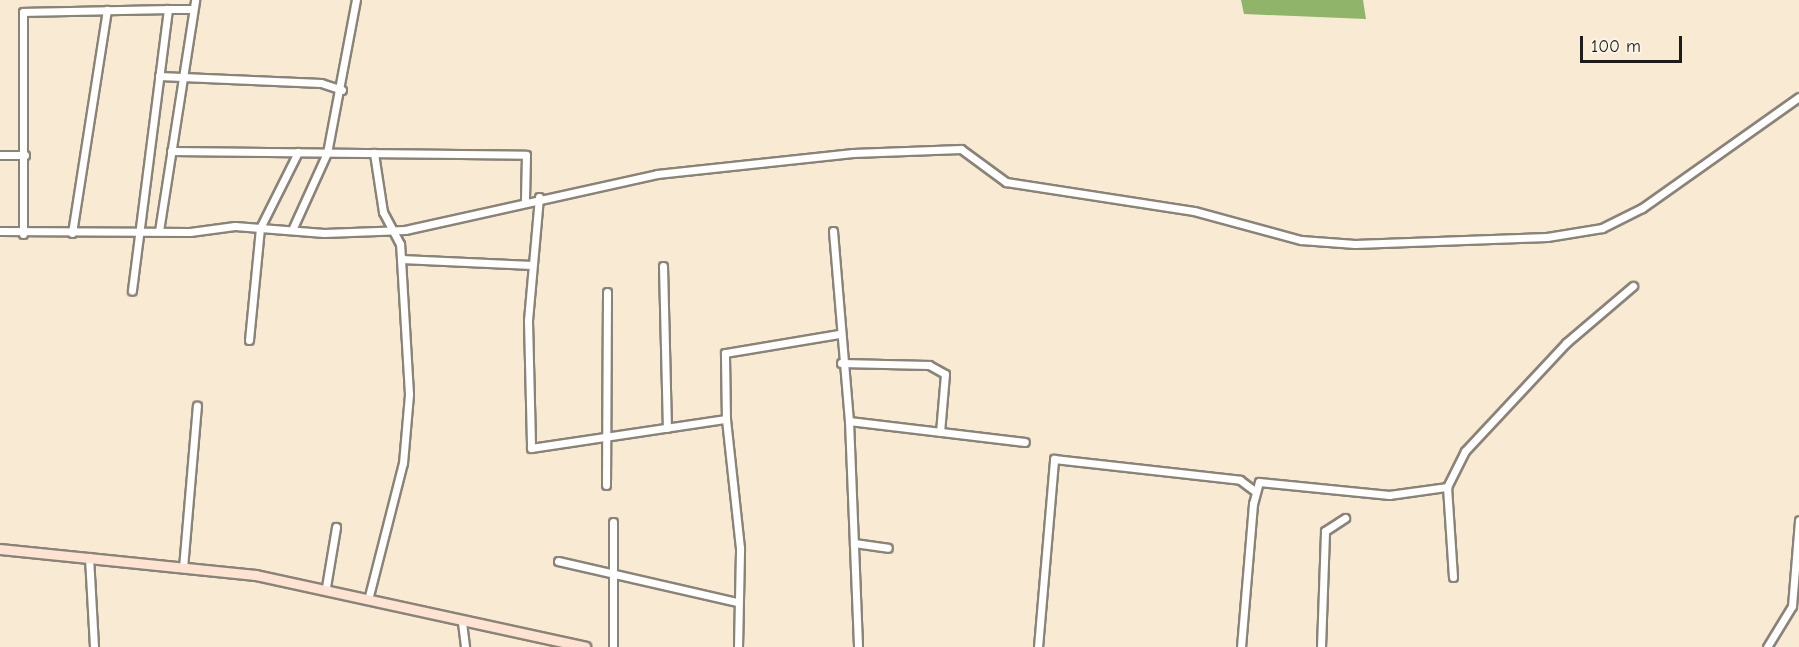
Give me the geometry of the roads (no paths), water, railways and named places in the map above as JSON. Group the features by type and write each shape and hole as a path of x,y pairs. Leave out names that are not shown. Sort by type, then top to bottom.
{"main road":[{"path":"0,549 89,557 326,587 369,596 462,622 585,647"}],"street":[{"path":"159,231 195,0"},
{"path":"292,230 327,153 342,90 356,0"},
{"path":"132,291 136,231 168,9"},
{"path":"23,234 26,155 23,12 194,9"},
{"path":"72,233 107,10"},
{"path":"159,76 183,79 312,83 342,90"},
{"path":"0,231 23,234 260,228 405,230 525,200 657,174 854,153 961,149 1006,182 1194,211 1301,240 1365,244 1547,237 1602,228 1642,208 1799,97"},
{"path":"171,151 526,155 525,200"},
{"path":"249,340 260,228 298,152"},
{"path":"369,596 403,463 409,374 400,244 388,228 374,153"},
{"path":"0,155 26,155"},
{"path":"539,197 532,264 531,448 726,419"},
{"path":"833,231 838,334 849,421 858,647"},
{"path":"401,259 532,264"},
{"path":"663,266 667,428"},
{"path":"1453,577 1447,487 1465,452 1509,402 1633,286"},
{"path":"606,485 607,292"},
{"path":"738,647 737,603 740,548 726,419 728,348 838,334"},
{"path":"841,363 929,365 945,374 940,432"},
{"path":"183,568 197,406"},
{"path":"849,421 1024,442"},
{"path":"1038,647 1054,459 1240,480 1256,492"},
{"path":"1241,647 1256,492 1259,482 1389,495 1447,487"},
{"path":"1321,647 1325,531 1346,518"},
{"path":"1767,647 1792,606 1799,520"},
{"path":"613,522 613,647"},
{"path":"326,587 336,527"},
{"path":"854,543 888,548"},
{"path":"89,557 94,647"},
{"path":"558,561 737,603"},
{"path":"462,622 465,647"}]}
